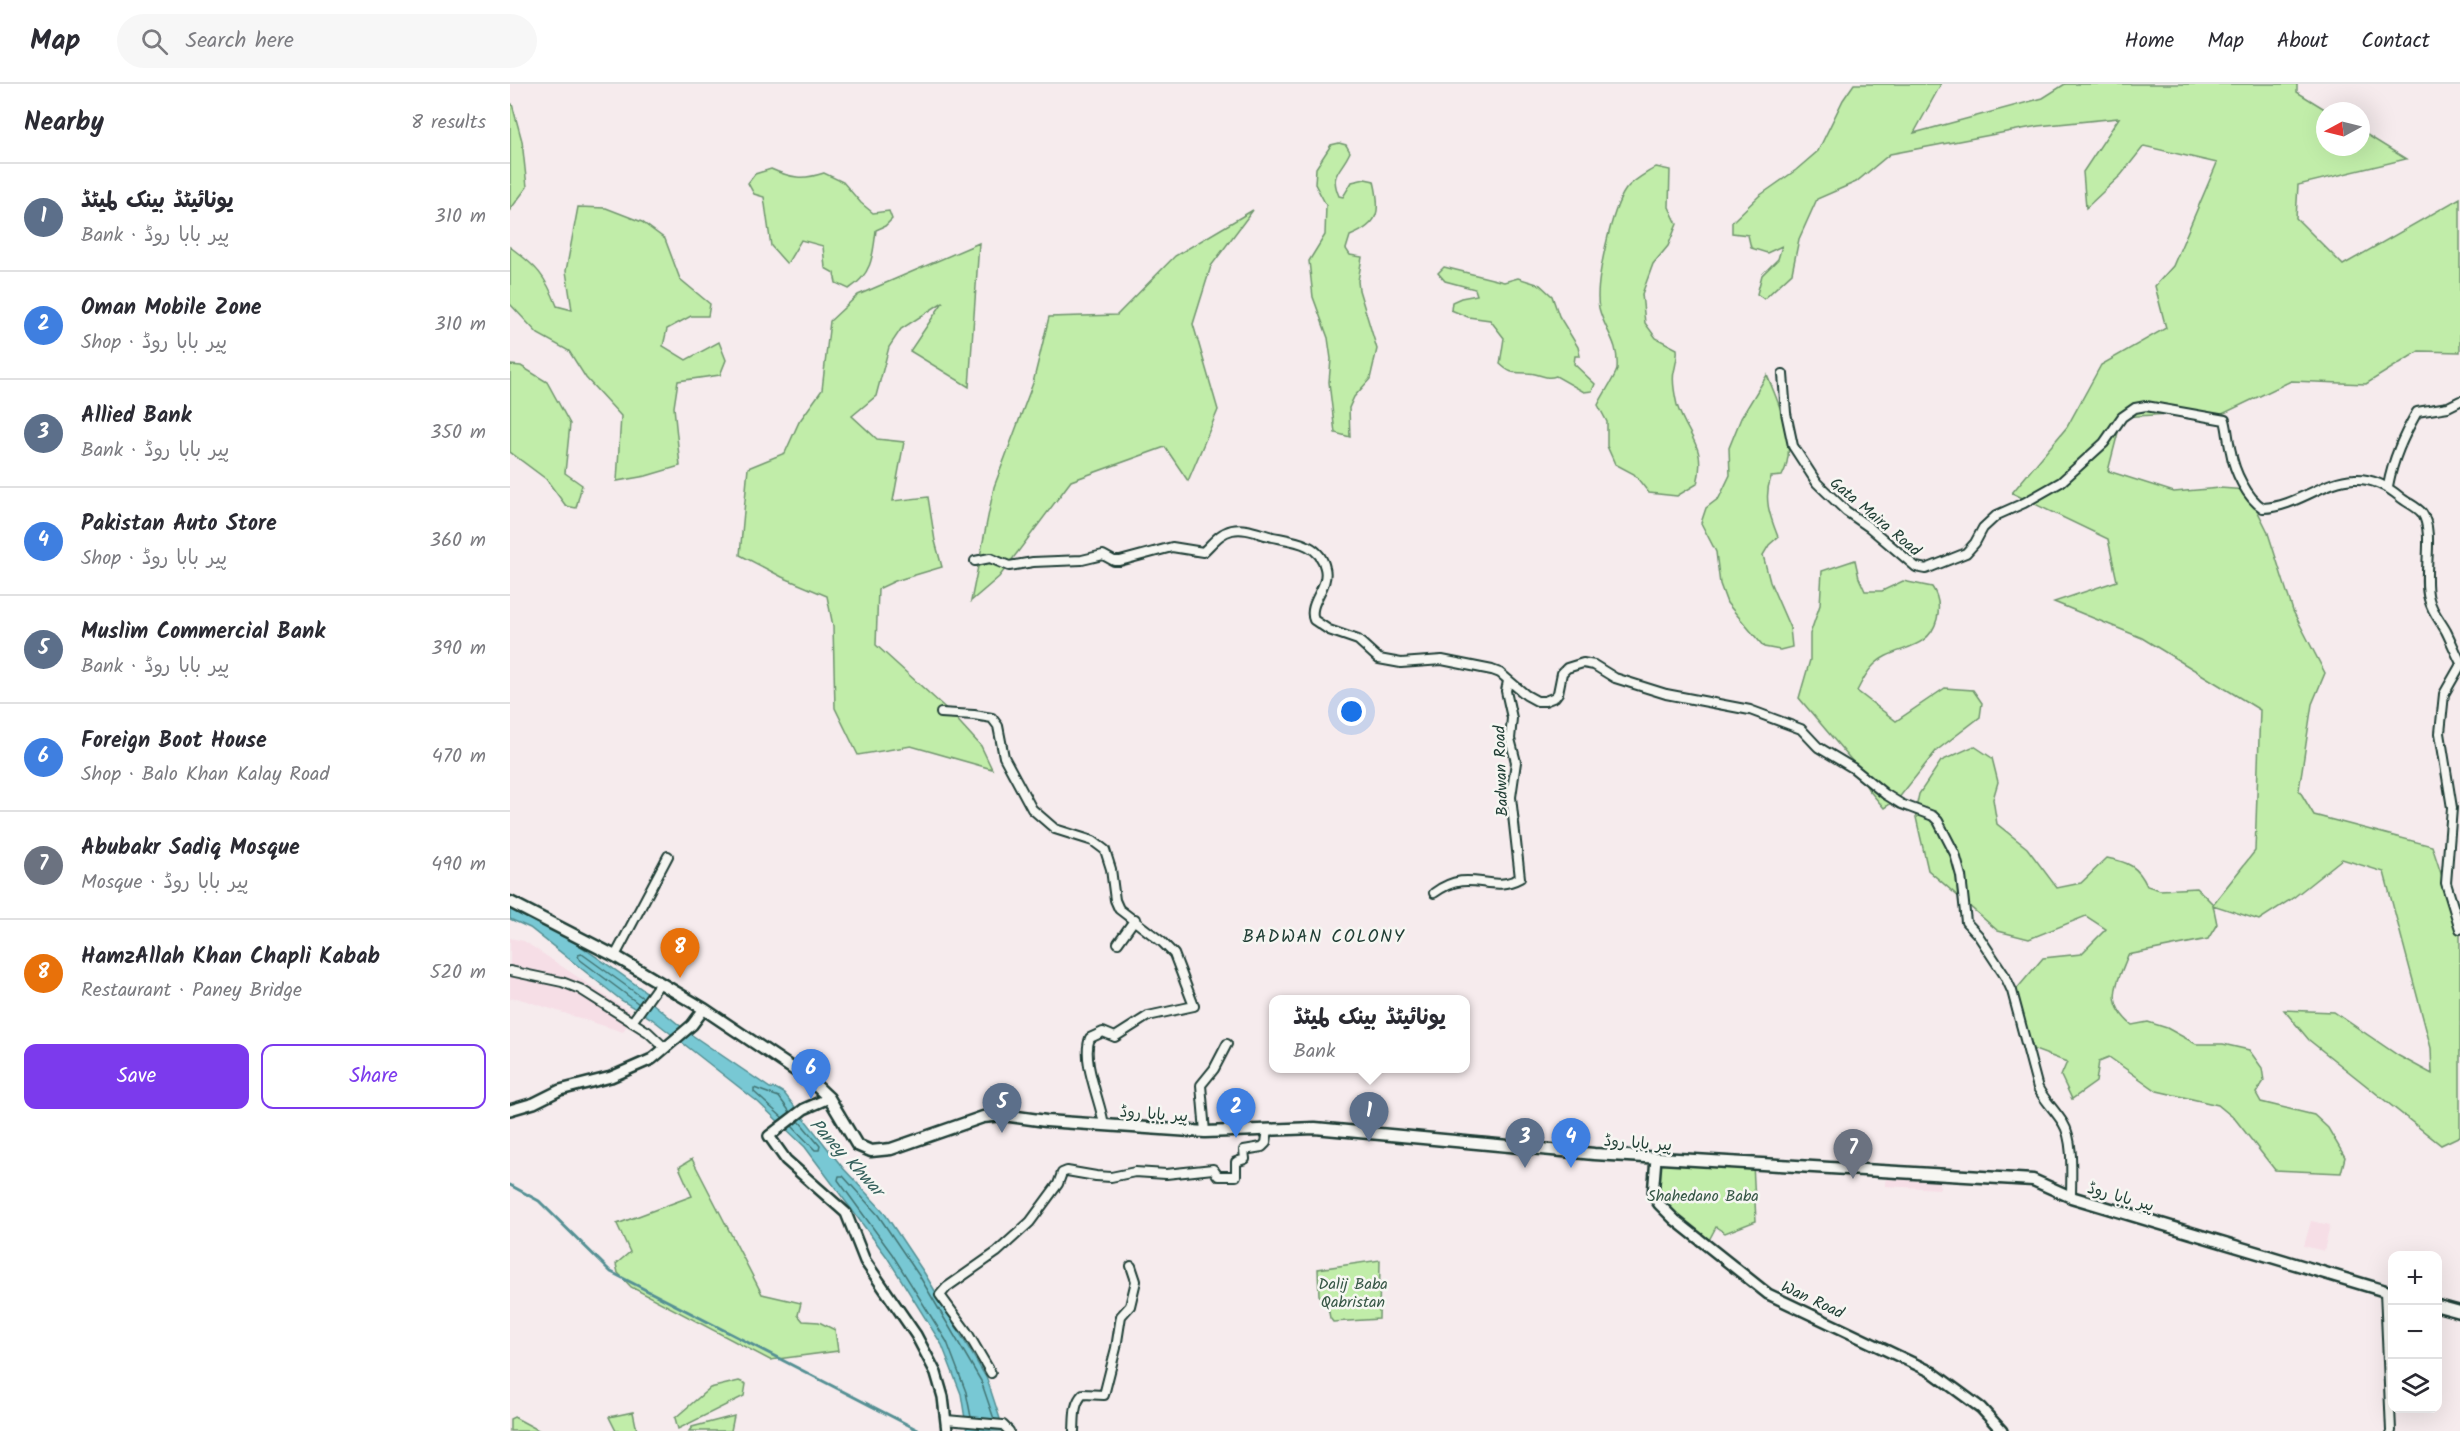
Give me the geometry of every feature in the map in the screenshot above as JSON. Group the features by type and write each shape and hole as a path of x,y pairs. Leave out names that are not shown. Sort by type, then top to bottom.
{"main road":[{"path":"510,902 615,956 704,1009 811,1081 829,1098"},
{"name":"پیر بابا روڈ","path":"829,1098 857,1144 871,1151 891,1149 983,1117 1003,1115 1046,1121 1205,1132 1316,1128 1656,1158 2033,1180 2071,1197 2388,1292"},
{"path":"2442,1307 2460,1312"}],"street":[{"name":"Gata Maira Road","path":"1783,374 1786,413 1793,446 1817,483 1846,511 1869,526 1916,567 1926,569 1966,553 1975,543 1983,528 1997,515 2061,483 2104,443 2122,417 2135,408 2146,406 2225,420 2236,468 2254,502 2263,508 2306,497 2341,480 2357,479 2388,486 2424,515 2427,532 2428,597 2432,610 2446,631 2460,661"},
{"path":"2388,486 2399,444 2417,412 2448,407 2460,401"},
{"path":"975,561 990,558 1009,566 1033,562 1082,560 1103,555 1119,561 1172,547 1203,552 1222,533 1245,529 1304,544 1314,550 1322,558 1326,569 1325,583 1312,608 1314,620 1329,630 1358,640 1379,659 1401,663 1442,660 1492,670 1537,701 1555,697 1562,673 1567,668 1583,663 1594,665 1615,678 1666,694 1750,710 1801,729 1818,747 1853,768 1885,794 1901,804 1933,816 1946,834 1961,876 1966,922 1978,935 2005,976 2012,991 2038,1088 2045,1101 2064,1124 2071,1162 2071,1197"},
{"path":"2459,670 2444,694 2440,733 2456,808 2446,883 2460,929"},
{"name":"Badwan Road","path":"1434,893 1447,884 1460,880 1504,884 1520,878 1511,797 1516,762 1510,739 1512,717 1506,691 1508,681"},
{"path":"941,713 992,718 998,726 1004,757 1032,809 1055,829 1093,841 1105,850 1111,869 1115,900 1119,909 1135,919 1174,954 1194,1006 1148,1016 1115,1037 1103,1032 1090,1038 1088,1048 1095,1096 1102,1110 1104,1125"},
{"path":"615,956 668,856"},
{"path":"1118,943 1135,919"},
{"path":"510,971 562,982 580,989 668,1045"},
{"path":"632,1022 660,983"},
{"path":"510,1110 534,1103 560,1090 611,1077 652,1059 692,1024 704,1009"},
{"path":"1205,1132 1201,1085 1214,1069 1227,1044"},
{"path":"829,1098 804,1109 769,1136 786,1160 846,1213 865,1261 916,1335 936,1373 943,1397 947,1431"},
{"path":"991,1373 967,1332 940,1295 947,1287 997,1252 1030,1222 1058,1184 1062,1173 1067,1171 1111,1177 1135,1172 1166,1174 1213,1169 1218,1176 1236,1176 1236,1162 1245,1159 1244,1150 1262,1147 1266,1143 1268,1129"},
{"name":"Wan Road","path":"1656,1158 1653,1195 1659,1204 1768,1294 1932,1372 1981,1408 2002,1431"},
{"path":"1074,1431 1075,1409 1079,1397 1083,1394 1104,1395 1116,1348 1121,1316 1130,1306 1136,1281 1131,1266"},
{"path":"2389,1305 2391,1431"},
{"path":"946,1420 1006,1428"}],"shaded area":[{"path":"510,938 524,941 633,1014 623,1032 517,998 510,999"},
{"path":"1886,1176 1940,1181 1940,1189 1885,1186"},
{"path":"2311,1221 2330,1225 2324,1251 2304,1246"}],"green space":[{"path":"1854,84 1941,84 1914,133 2043,98 2065,84 2297,84 2297,92 2316,104 2316,156 2370,156 2370,137 2406,159 2298,185 2296,218 2343,265 2460,198 2460,352 2419,351 2366,384 2291,381 2214,418 2184,413 2122,417 2108,471 2174,492 2220,488 2247,490 2267,530 2293,611 2325,673 2312,704 2299,790 2314,815 2432,846 2460,931 2460,1136 2441,1145 2309,1040 2284,1010 2334,1012 2399,1056 2432,1074 2431,1048 2384,872 2342,859 2293,898 2259,920 2213,905 2217,924 2208,939 2128,955 2115,992 2118,1008 2123,1017 2132,1025 2148,1022 2167,1028 2196,1044 2223,1044 2249,1050 2262,1068 2264,1081 2256,1093 2261,1102 2314,1115 2328,1128 2345,1157 2341,1173 2275,1170 2235,1119 2218,1105 2157,1091 2109,1057 2099,1061 2096,1082 2072,1099 2061,1076 2067,1062 2032,1049 2017,1016 2015,991 2043,958 2081,954 2106,929 2086,916 2029,939 1998,931 1928,870 1915,813 1919,794 1941,761 1974,746 1992,758 1998,782 1993,799 1997,824 2027,848 2057,888 2081,883 2107,858 2132,866 2147,886 2160,890 2197,888 2213,904 2255,851 2260,710 2142,638 2054,602 2117,581 2108,539 2012,493 2067,427 2101,365 2166,328 2155,286 2173,266 2217,163 2144,146 2121,175 2086,208 2083,172 2119,118 2038,126 1890,154 1856,182 1817,199 1799,239 1792,273 1764,299 1757,294 1762,275 1778,259 1782,246 1767,253 1751,248 1748,235 1732,233 1732,222 1759,196 1818,151 1843,100"},
{"path":"510,103 522,141 527,187 510,210"},
{"path":"1339,143 1346,145 1350,152 1336,177 1339,196 1343,197 1352,182 1365,179 1374,181 1377,201 1373,221 1350,236 1346,249 1350,255 1362,257 1358,281 1359,290 1377,349 1370,379 1354,397 1349,408 1350,437 1335,433 1329,382 1331,359 1328,338 1313,297 1309,261 1325,235 1326,205 1315,184 1316,168 1331,145"},
{"path":"1656,167 1670,170 1669,207 1677,224 1668,246 1653,264 1642,294 1645,323 1656,338 1677,349 1673,379 1676,401 1695,442 1700,460 1697,484 1677,496 1649,493 1634,474 1615,464 1607,446 1607,422 1598,405 1617,369 1614,344 1599,308 1599,282 1605,247 1615,212 1626,189"},
{"path":"771,169 797,177 810,177 824,173 843,182 873,213 889,211 892,219 885,226 876,230 867,271 849,289 836,283 834,273 825,268 823,246 801,240 787,264 771,246 764,197 754,194 748,183 755,174"},
{"path":"578,207 606,208 642,222 665,239 680,279 710,304 708,316 691,316 667,329 663,346 686,360 719,342 726,360 720,375 678,381 674,407 680,466 646,476 617,481 621,416 586,378 569,351 538,334 510,304 510,247 539,272 557,306 572,310 566,271"},
{"path":"1253,210 1211,266 1193,324 1218,410 1188,481 1165,447 1071,481 999,577 971,601 994,487 1033,383 1049,317 1117,315 1175,256"},
{"path":"979,243 969,387 910,351 943,302 901,329 889,347 876,396 852,416 877,439 904,442 893,501 928,497 942,567 895,581 878,589 876,645 952,714 981,746 992,769 911,746 858,755 835,708 833,626 827,596 782,577 740,555 748,468 785,453 799,422 822,390 830,321 858,295"},
{"path":"1444,267 1504,282 1518,278 1540,285 1552,296 1559,316 1578,347 1580,356 1575,356 1574,364 1595,384 1592,391 1584,392 1556,376 1513,372 1504,368 1500,364 1504,338 1490,320 1468,317 1451,310 1452,302 1477,295 1475,289 1445,281 1438,273"},
{"path":"510,365 521,366 547,382 570,424 565,473 582,485 576,508 566,506 546,479 510,452"},
{"path":"1767,375 1785,425 1789,451 1782,476 1771,477 1769,485 1768,507 1778,537 1763,555 1770,582 1790,628 1792,647 1780,650 1764,647 1727,603 1720,584 1716,552 1701,523 1706,508 1719,498 1730,475 1729,448 1741,418"},
{"path":"1855,560 1865,591 1882,591 1903,581 1932,587 1939,606 1937,619 1926,638 1918,644 1880,660 1868,672 1857,691 1896,721 1945,688 1973,690 1982,703 1980,717 1936,751 1898,799 1884,808 1868,789 1853,762 1799,698 1810,660 1810,634 1820,605 1822,571"},
{"name":"Shahedano Baba","path":"1656,1158 1753,1164 1756,1221 1725,1233 1716,1227 1708,1242 1675,1220 1653,1195"},
{"path":"692,1159 762,1294 801,1303 798,1315 803,1321 819,1322 835,1330 838,1351 770,1360 631,1287 618,1273 616,1264 630,1252 617,1224 692,1196 679,1167"},
{"name":"Dalij Baba Qabristan","path":"1380,1260 1379,1319 1333,1322 1328,1307 1319,1295 1318,1269"},
{"path":"739,1381 746,1384 744,1396 678,1429 675,1418 710,1388"},
{"path":"633,1412 637,1431 616,1431 609,1417"},
{"path":"734,1416 731,1431 689,1431 692,1427"},
{"path":"514,1417 540,1431 510,1431 510,1419"}],"water":[{"path":"510,905 566,936 601,960 653,997 652,1003 689,1033 770,1088 784,1093 843,1168 883,1211 925,1274 987,1379 1004,1431 967,1431 961,1394 942,1345 887,1257 805,1147 758,1102 652,1019 621,1000 530,928 510,919"}],"waterway":[{"path":"510,1185 539,1201 611,1272 920,1431"}],"place":[{"name":"HamzAllah Khan Chapli Kabab","path":"680,978"},
{"name":"Foreign Boot House","path":"811,1099"},
{"name":"Muslim Commercial Bank","path":"1002,1133"},
{"name":"Oman Mobile Zone","path":"1236,1138"},
{"name":"یونائیٹڈ بینک لمیٹڈ","path":"1369,1142"},
{"name":"Allied Bank","path":"1525,1168"},
{"name":"Pakistan Auto Store","path":"1571,1168"},
{"name":"Abubakr Sadiq Mosque","path":"1853,1179"}],"district":[{"name":"BADWAN COLONY","path":"1324,936"}],"water label":[{"name":"Paney Khwar","path":"847,1157"}]}
